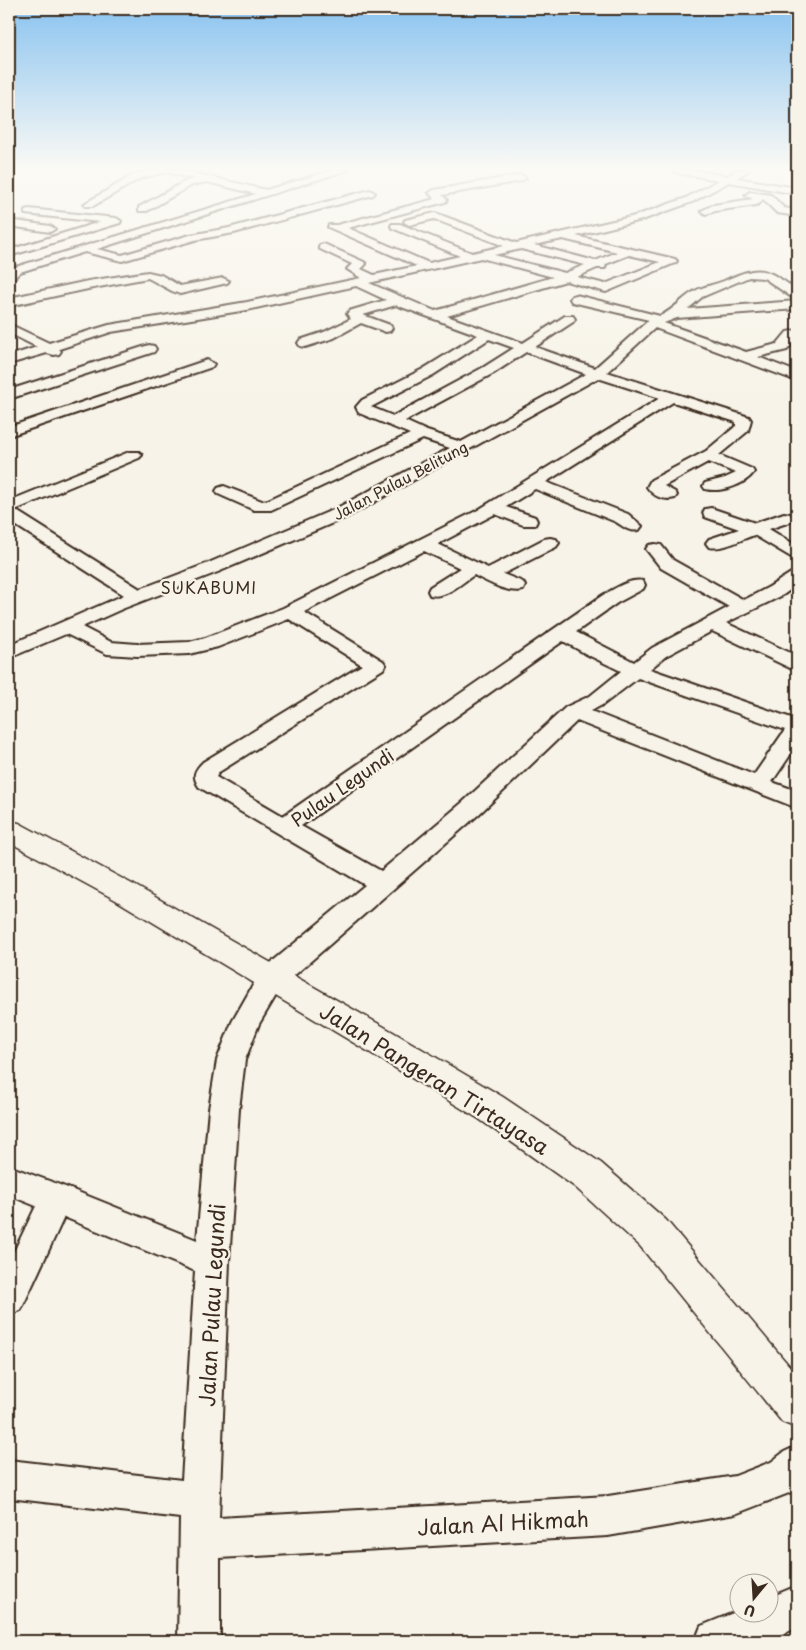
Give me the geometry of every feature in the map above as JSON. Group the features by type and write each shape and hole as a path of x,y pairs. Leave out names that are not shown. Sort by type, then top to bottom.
{"main road":[{"name":"Jalan Pangeran Tirtayasa","path":"9,830 124,892 271,980 381,1042 491,1108 588,1175 653,1233 797,1407"}],"street":[{"path":"9,255 31,247"},
{"path":"9,277 16,270 92,247"},
{"path":"85,249 122,258 158,247"},
{"path":"324,247 360,264 353,269 372,279"},
{"path":"384,247 428,267"},
{"path":"447,247 475,256 608,288 671,260 610,247"},
{"path":"9,360 122,326 228,310 513,247"},
{"path":"521,247 637,276"},
{"path":"436,316 566,277 628,251"},
{"path":"9,255 33,265"},
{"name":"Jalan Pulau Belitung","path":"9,652 341,513 597,373 656,321 675,314 692,298 748,274 768,275 780,284"},
{"path":"9,302 88,285 151,275 176,290 191,289 223,281"},
{"path":"357,282 397,301 436,316 597,373 744,420 743,428 707,456 657,483 655,487 658,492 669,496"},
{"path":"780,284 797,283"},
{"path":"780,284 797,295"},
{"path":"191,289 228,310"},
{"path":"576,298 656,321 797,377"},
{"path":"386,328 360,319 353,315 353,313 397,301"},
{"path":"675,314 797,305"},
{"path":"305,343 328,335 360,319"},
{"path":"394,421 489,370 569,319"},
{"path":"9,328 74,363 118,394"},
{"path":"461,447 422,434 364,410 363,407 367,403 428,372 489,334"},
{"path":"745,356 782,347 792,335 797,334"},
{"path":"96,378 112,361 149,349"},
{"path":"112,361 155,382"},
{"path":"9,395 74,363"},
{"path":"9,432 207,364"},
{"path":"67,627 107,648 137,650 188,648 211,644 290,612 425,545 494,508 672,396"},
{"path":"224,491 260,506 272,505 422,434"},
{"path":"9,508 134,456"},
{"path":"707,456 746,472 743,476 733,481 711,486"},
{"path":"370,460 411,476"},
{"path":"534,483 622,518 633,526"},
{"path":"494,508 529,521"},
{"path":"711,513 756,529 797,552"},
{"path":"9,514 139,596"},
{"path":"715,543 784,518"},
{"path":"437,591 550,543"},
{"path":"425,545 481,572 516,586"},
{"path":"655,549 667,564 743,607"},
{"path":"271,980 472,808 574,712 597,700 659,652 711,622 776,591 797,577"},
{"name":"Pulau Legundi","path":"383,884 286,826 610,599 636,585"},
{"path":"776,591 797,601"},
{"path":"286,826 207,782 206,772 376,666 290,612"},
{"path":"711,622 797,664"},
{"path":"563,632 595,651 635,670 797,728 759,784"},
{"path":"574,712 797,800"},
{"name":"Jalan Pulau Legundi","path":"198,1641 200,1501 212,1262 224,1109 231,1060 246,1022 271,980"},
{"path":"9,1180 212,1262"},
{"path":"9,1298 57,1198"},
{"name":"Jalan Al Hikmah","path":"199,1539 608,1516 735,1495 783,1478 797,1465"},
{"path":"9,1480 200,1501"},
{"path":"716,1641 797,1607"}],"district":[{"name":"SUKABUMI","path":"209,587"}]}
